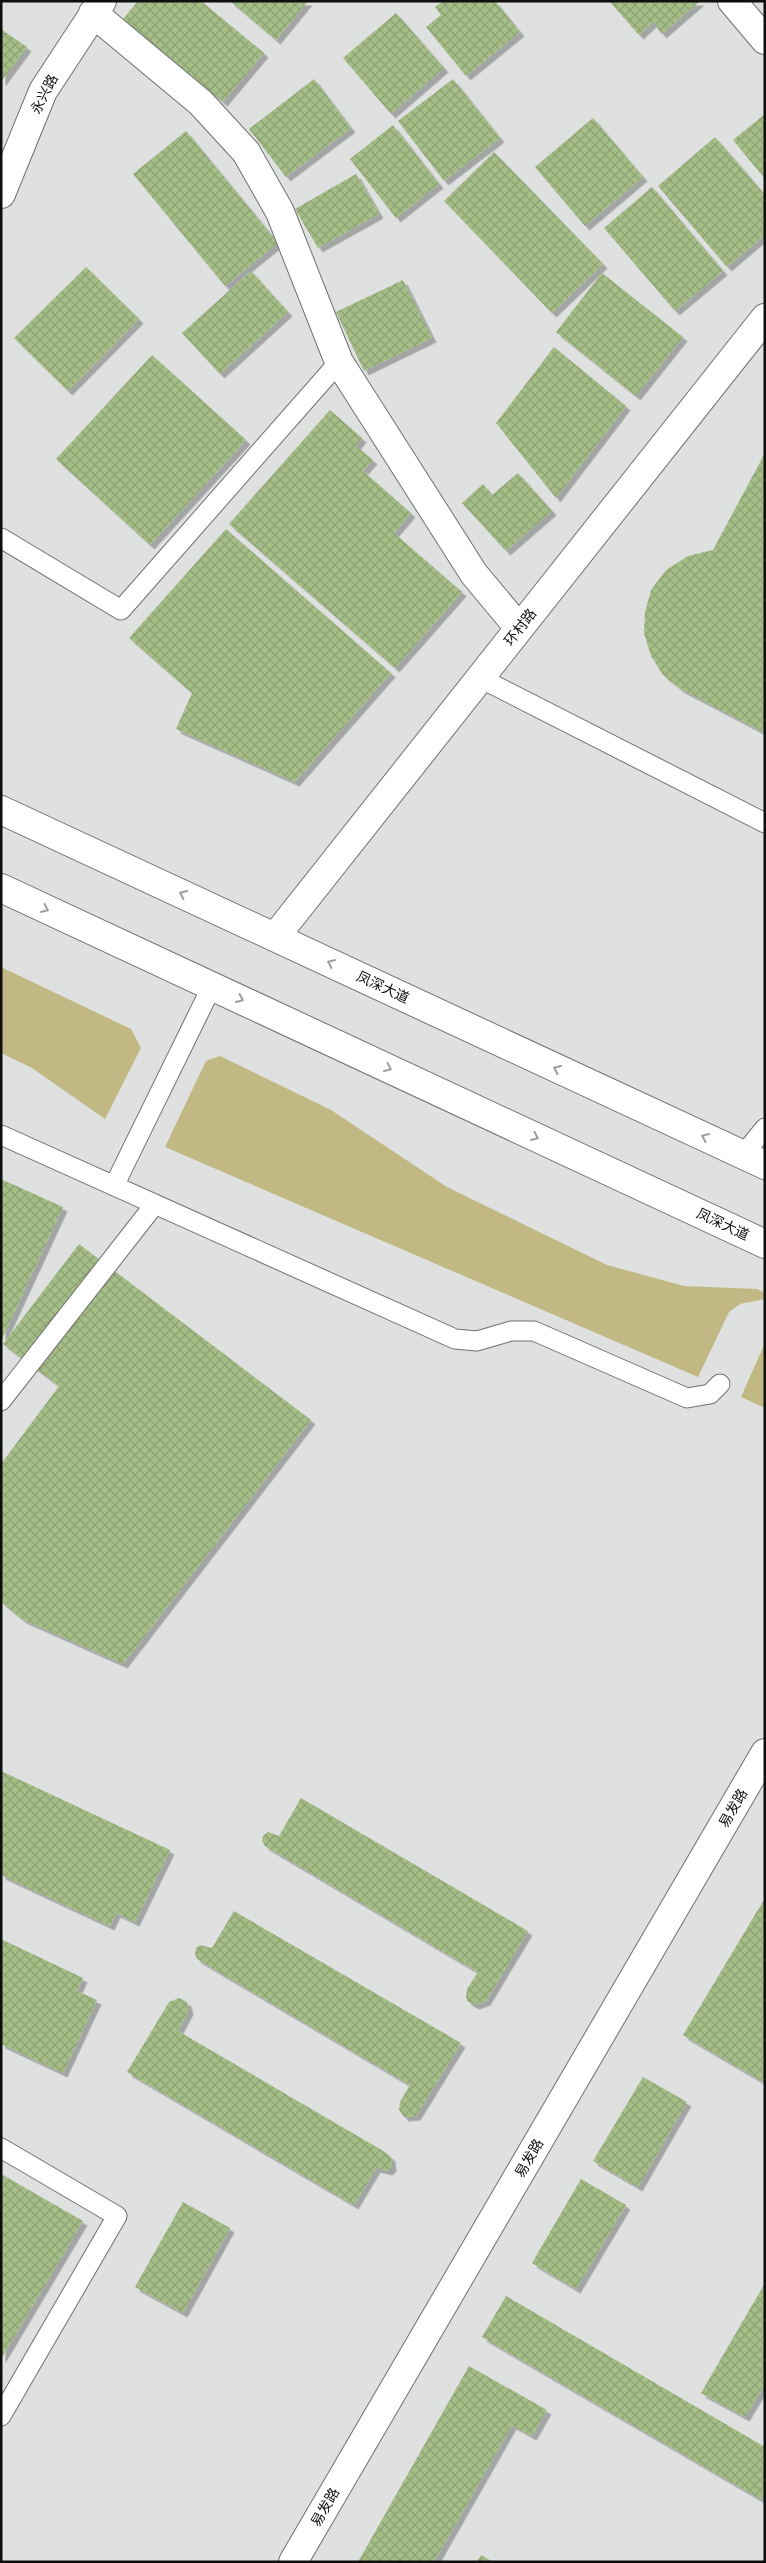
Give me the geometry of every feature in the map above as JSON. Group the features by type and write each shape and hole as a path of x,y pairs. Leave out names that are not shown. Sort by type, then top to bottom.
{"main road":[{"path":"732,1 765,40"},
{"path":"97,7 201,103 246,152 280,212 339,362 474,574 519,628"},
{"name":"永兴路","path":"1,194 43,91 97,7"},
{"name":"环村路","path":"275,937 765,318"},
{"name":"凤深大道","path":"1,810 754,1160"},
{"name":"凤深大道","path":"1,888 765,1244"},
{"name":"易发路","path":"293,2562 765,1753"}],"lane":[{"path":"1,538 120,610 339,362"},
{"path":"480,678 765,823"},
{"path":"114,1186 212,986"},
{"path":"754,1160 765,1128"},
{"path":"1,1135 455,1338 477,1340 511,1331 534,1331 687,1398 710,1394 720,1384"},
{"path":"1,1401 155,1204"},
{"path":"1,2148 117,2216 1,2416"}],"shaded area":[{"path":"1,967 131,1029 141,1048 105,1119 32,1068 1,1053"},
{"path":"220,1056 331,1110 447,1187 607,1265 684,1286 757,1289 765,1293 765,1299 740,1304 729,1312 698,1377 165,1147 206,1061"},
{"path":"765,1343 765,1408 741,1397"}],"building":[{"path":"138,1 201,1 264,53 223,102 123,19"},
{"path":"230,1 308,1 276,40"},
{"path":"443,1 495,1 520,32 466,76 426,27 441,15 435,7"},
{"path":"609,1 700,1 662,34 653,22 639,35"},
{"path":"396,13 444,68 391,114 343,58"},
{"path":"1,29 27,47 1,82"},
{"path":"314,79 351,128 286,177 249,129"},
{"path":"453,79 500,138 444,181 398,121"},
{"path":"765,114 765,179 733,140"},
{"path":"593,118 643,177 585,226 535,167"},
{"path":"393,125 439,184 396,218 350,159"},
{"path":"186,131 278,243 225,286 133,174"},
{"path":"715,137 765,195 765,235 727,267 658,186"},
{"path":"494,152 603,264 552,313 444,201"},
{"path":"356,174 379,214 318,248 295,209"},
{"path":"652,187 723,271 675,311 604,228"},
{"path":"86,267 139,319 68,391 14,338"},
{"path":"251,271 288,312 220,374 182,333"},
{"path":"602,273 683,337 636,396 556,332"},
{"path":"403,280 432,338 364,371 336,312"},
{"path":"554,347 626,406 556,498 496,423"},
{"path":"152,355 246,440 150,545 56,459"},
{"path":"330,410 362,438 356,446 373,460 363,471 411,513 394,533 462,592 395,668 229,524"},
{"path":"765,453 765,733 681,689 663,675 651,656 644,633 645,612 651,590 666,570 688,556 713,550"},
{"path":"518,473 552,511 506,551 462,503 483,484 492,495"},
{"path":"226,529 391,673 295,782 176,729 192,693 129,638"},
{"path":"1,1179 63,1207 1,1341"},
{"path":"79,1244 311,1420 123,1664 22,1619 1,1602 1,1464 59,1386 3,1344"},
{"path":"1,1771 170,1850 135,1922 116,1913 110,1926 1,1875"},
{"path":"301,1798 528,1931 486,2001 475,2005 467,2001 467,1989 478,1972 265,1846 262,1841 263,1836 268,1832 279,1836"},
{"path":"765,1898 765,2083 683,2035"},
{"path":"234,1911 461,2043 416,2116 404,2117 399,2110 400,2102 410,2085 197,1959 195,1954 196,1948 200,1945 212,1948"},
{"path":"1,1939 83,1978 77,1991 97,2000 63,2073 1,2044"},
{"path":"179,1998 187,2002 189,2010 178,2031 385,2152 391,2157 392,2167 388,2171 376,2168 354,2205 127,2072 169,2002"},
{"path":"643,2077 687,2102 638,2187 593,2161"},
{"path":"1,2174 83,2221 1,2359"},
{"path":"581,2179 626,2205 576,2289 532,2263"},
{"path":"183,2202 230,2228 183,2313 135,2287"},
{"path":"765,2283 765,2384 745,2417 701,2393"},
{"path":"506,2296 765,2447 765,2492 760,2499 482,2337"},
{"path":"469,2366 547,2410 532,2436 512,2425 434,2562 358,2562"},
{"path":"481,2555 493,2562 477,2562"}]}
